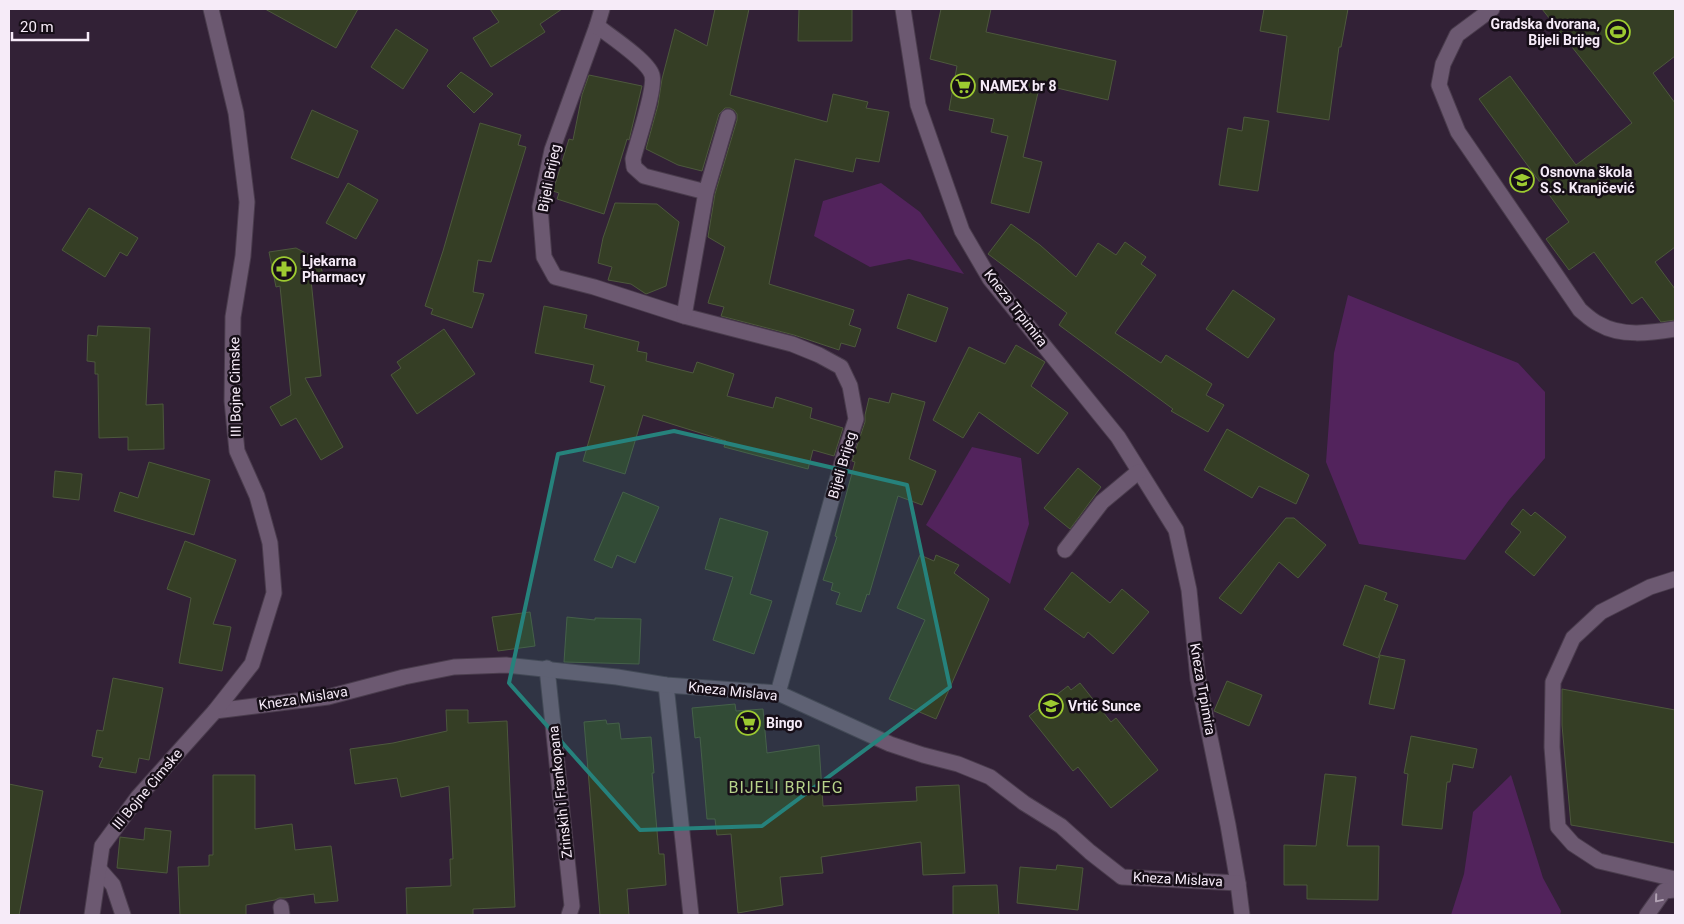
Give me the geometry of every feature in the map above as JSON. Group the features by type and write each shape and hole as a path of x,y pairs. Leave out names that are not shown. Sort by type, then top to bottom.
{"street":[{"name":"III Bojne Cimske","path":"92,915 102,846 138,797 215,711 252,664 274,593 270,543 257,496 236,450 232,401 233,317 243,256 247,202 236,113 211,9"},
{"name":"Bijeli Brijeg","path":"602,9 552,150 540,207 544,257 555,278 594,287 684,316 792,344 819,355 841,367 850,386 856,419 843,459 778,694"},
{"name":"Kneza Trpimira","path":"903,9 918,106 962,231 990,279 1118,437 1138,472 1176,530 1189,590 1198,679 1228,824 1242,915"},
{"path":"1492,9 1457,35 1442,64 1439,85 1458,132 1580,310 1598,324 1621,333 1660,332 1675,329"},
{"path":"597,26 645,64 652,76 651,94 633,159 634,167 644,176 706,192"},
{"path":"684,316 706,192 728,117"},
{"path":"1066,550 1102,502 1138,472"},
{"path":"1675,579 1650,587 1601,612 1574,638 1553,682 1552,747 1558,827 1573,844 1598,861 1675,879"},
{"name":"Kneza Mislava","path":"215,711 328,697 404,677 454,667 506,665 547,668 666,685 778,694 890,744 958,764 990,777 1024,803 1061,826 1090,852 1122,876 1238,882"},
{"name":"Zrinskih i Frankopana","path":"547,668 572,906 569,915"},
{"path":"666,685 691,915"},
{"path":"99,869 112,885 123,915"},
{"path":"1647,915 1664,891 1675,890"}],"highlighted area":[{"path":"674,431 907,485 950,687 762,826 640,830 509,683 558,454"}],"shaded area":[{"path":"881,183 920,212 964,274 909,259 870,267 814,236 823,201"},
{"path":"1348,295 1518,363 1545,392 1545,458 1509,500 1465,560 1359,544 1326,462 1334,353"},
{"path":"972,447 1021,458 1029,524 1010,584 926,525"},
{"path":"1511,775 1543,878 1561,911 1560,915 1451,915 1464,874 1473,812"}],"building":[{"path":"265,9 358,9 336,48"},
{"path":"490,9 562,9 540,24 545,32 491,67 473,38 499,22"},
{"path":"715,9 749,9 730,95 827,122 833,94 868,102 866,108 889,112 879,162 856,158 853,172 795,159 769,284 854,310 849,325 861,329 855,347 841,343 839,350 794,335 721,316 724,307 708,303 725,247 708,237 715,194 737,120 737,114 730,108 725,108 719,114 702,171 678,165 646,149 675,29 707,46"},
{"path":"799,9 852,9 852,41 798,41"},
{"path":"941,9 991,9 986,32 1116,61 1108,100 1040,84 1023,157 1042,162 1029,213 991,203 1008,136 991,132 994,119 949,110 957,66 930,59"},
{"path":"1264,9 1348,9 1341,47 1339,47 1329,120 1277,112 1287,36 1260,31"},
{"path":"1542,9 1675,9 1675,56 1653,73 1675,103 1675,247 1655,262 1675,289 1675,320 1661,322 1642,297 1632,304 1594,252 1569,270 1546,239 1569,222 1479,99 1510,76 1576,165 1632,123"},
{"path":"396,29 428,50 403,89 371,67"},
{"path":"461,72 493,94 474,113 447,86"},
{"path":"589,75 642,86 629,140 627,139 604,214 557,199 559,193 553,191 569,139 573,140 582,95"},
{"path":"312,110 358,131 338,178 291,158"},
{"path":"1244,117 1269,121 1258,191 1219,185 1228,128 1242,131"},
{"path":"480,123 521,135 518,145 526,147 491,262 478,260 473,292 484,294 472,328 431,314 433,309 425,306"},
{"path":"348,183 378,200 356,239 326,223"},
{"path":"615,203 657,204 679,222 666,286 646,294 631,284 608,280 612,267 598,263 603,238"},
{"path":"89,208 138,238 127,256 120,252 105,277 62,250"},
{"path":"1011,224 1040,245 1076,277 1098,243 1116,255 1125,242 1146,257 1141,264 1156,275 1115,333 1161,363 1166,355 1212,384 1206,395 1224,405 1208,432 1171,411 1173,409 1059,325 1067,313 988,254"},
{"path":"296,248 319,260 324,278 311,280 321,376 305,378 343,447 321,460 296,418 281,426 270,407 291,395 280,286 276,287 269,252"},
{"path":"1233,290 1275,319 1248,358 1206,329"},
{"path":"908,294 948,308 936,342 897,328"},
{"path":"544,306 587,315 584,328 639,342 637,351 647,353 646,361 693,373 697,362 734,374 727,396 773,408 776,397 812,408 810,418 843,428 834,456 813,450 808,469 724,447 726,441 643,415 625,474 583,461 605,386 590,382 594,365 535,353"},
{"path":"98,326 150,328 146,405 163,404 164,449 128,450 128,437 99,438 98,374 95,374 95,362 87,361 88,335 97,336"},
{"path":"444,329 475,374 417,414 391,375 401,368 397,362"},
{"path":"1016,345 1045,362 1031,386 1068,413 1038,454 979,412 963,438 933,420 969,347 1005,364"},
{"path":"892,393 925,402 909,459 936,471 922,505 898,496 869,595 867,594 861,612 836,604 840,593 831,590 833,583 823,580 837,537 835,536 855,462 852,461 865,422 869,398 889,403"},
{"path":"1227,429 1309,475 1296,504 1259,486 1252,498 1204,470"},
{"path":"149,462 210,480 194,535 114,511 120,492 138,498"},
{"path":"1078,468 1101,487 1070,529 1044,508"},
{"path":"55,471 82,474 79,500 53,497"},
{"path":"623,492 659,507 635,563 617,555 612,568 594,560"},
{"path":"1523,509 1531,516 1535,512 1566,537 1534,576 1505,552 1521,532 1511,524"},
{"path":"720,518 768,532 750,594 772,601 754,654 713,640 733,577 705,569"},
{"path":"1286,518 1294,518 1326,545 1298,578 1279,562 1241,614 1219,598"},
{"path":"185,541 236,560 213,624 231,627 222,671 179,663 191,598 167,589"},
{"path":"920,555 934,561 936,555 959,565 954,573 989,599 936,719 889,699 925,620 897,608"},
{"path":"1072,572 1110,603 1122,589 1149,612 1113,654 1088,632 1084,638 1044,609"},
{"path":"1365,585 1387,593 1384,600 1398,605 1378,658 1343,645"},
{"path":"530,612 535,646 498,651 492,617"},
{"path":"567,617 595,620 595,618 641,619 639,664 564,662"},
{"path":"1380,655 1405,660 1394,709 1369,704"},
{"path":"113,678 163,688 149,760 139,758 136,773 99,767 103,758 92,756 97,730 103,731"},
{"path":"1227,681 1262,695 1249,726 1214,711"},
{"path":"1080,683 1111,722 1116,718 1158,770 1111,808 1078,767 1073,771 1029,716 1068,686 1071,690"},
{"path":"1562,689 1675,710 1675,843 1571,825 1562,725"},
{"path":"735,704 736,711 763,709 767,753 819,745 823,806 917,801 916,787 959,785 965,873 923,875 921,842 821,857 823,873 780,877 783,905 738,913 731,834 717,835 715,819 707,819 700,737 695,738 692,708"},
{"path":"446,710 468,710 468,723 507,721 515,907 473,909 473,915 407,915 406,888 451,886 450,859 453,859 449,786 401,797 397,778 355,784 350,749 393,743 447,731"},
{"path":"606,720 607,724 619,723 621,739 651,737 659,854 664,854 666,885 627,889 629,915 600,915 584,722"},
{"path":"1411,736 1477,749 1473,768 1453,764 1450,782 1447,782 1442,829 1402,825 1408,774 1404,773"},
{"path":"1325,774 1356,777 1347,846 1379,846 1378,900 1307,899 1307,885 1284,885 1284,845 1316,846"},
{"path":"213,775 255,775 255,829 292,824 295,850 331,846 338,901 315,903 314,894 279,898 246,905 246,915 180,915 178,867 209,866 209,855 213,855"},
{"path":"9,784 43,791 19,915 9,915"},
{"path":"145,828 171,831 167,873 117,868 120,837 144,840"},
{"path":"1057,865 1083,868 1078,910 1017,903 1020,867 1056,870"},
{"path":"997,885 999,915 953,915 953,886"}],"place":[{"name":"Gradska dvorana, Bijeli Brijeg","path":"1618,32"},
{"name":"NAMEX br 8","path":"963,86"},
{"name":"Osnovna škola S.S. Kranjčević","path":"1522,180"},
{"name":"Ljekarna Pharmacy","path":"284,269"},
{"name":"Vrtić Sunce","path":"1051,706"},
{"name":"Bingo","path":"748,723"}],"district":[{"name":"BIJELI BRIJEG","path":"786,787"}]}
